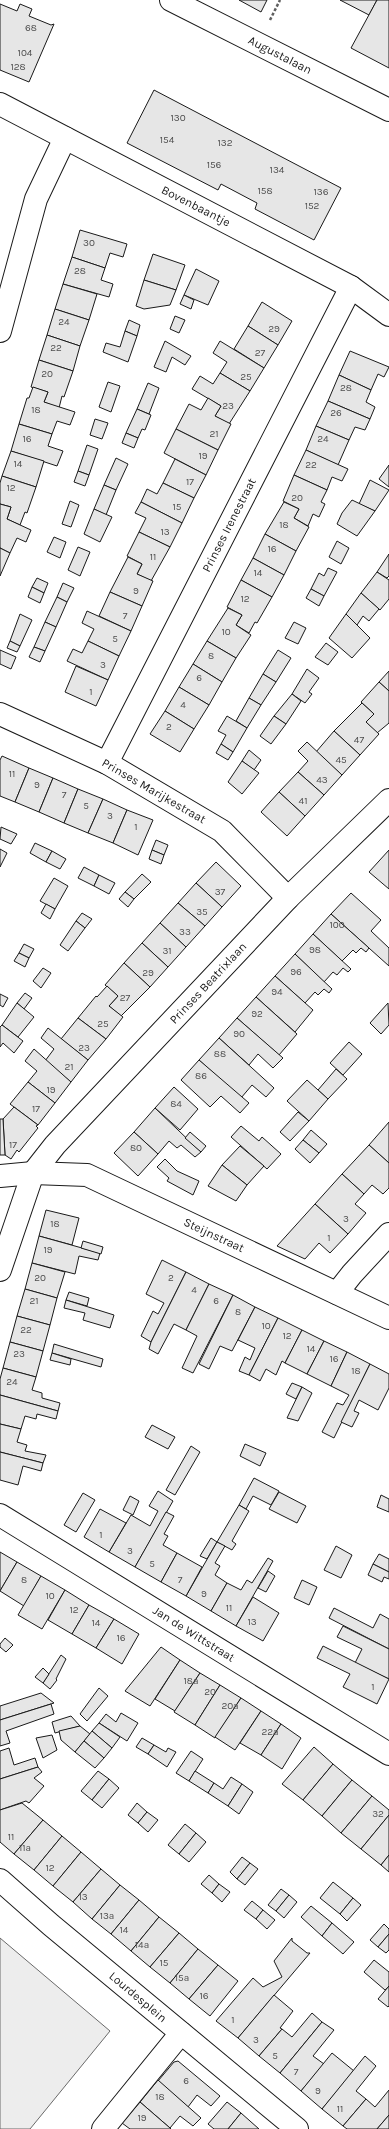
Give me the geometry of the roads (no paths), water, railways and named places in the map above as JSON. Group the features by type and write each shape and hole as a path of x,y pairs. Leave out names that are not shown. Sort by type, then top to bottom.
{"street":[{"name":"Augustalaan","path":"171,0 389,110"},
{"name":"Bovenbaantje","path":"0,104 352,287 389,315"},
{"path":"0,331 36,199 65,138"},
{"name":"Prinses Irenestraat","path":"108,763 352,287"},
{"name":"Prinses Marijkestraat","path":"0,714 108,763 222,831 288,898"},
{"name":"Prinses Beatrixlaan","path":"0,1270 33,1173 55,1145 288,898 389,800"},
{"name":"Steijnstraat","path":"0,1176 33,1173 87,1175 389,1318"},
{"path":"338,1293 352,1274 389,1234"},
{"name":"Jan de Wittstraat","path":"0,1515 389,1754"},
{"name":"Lourdesplein","path":"0,1880 181,2033 298,2129"},
{"path":"103,2129 181,2033"}]}
